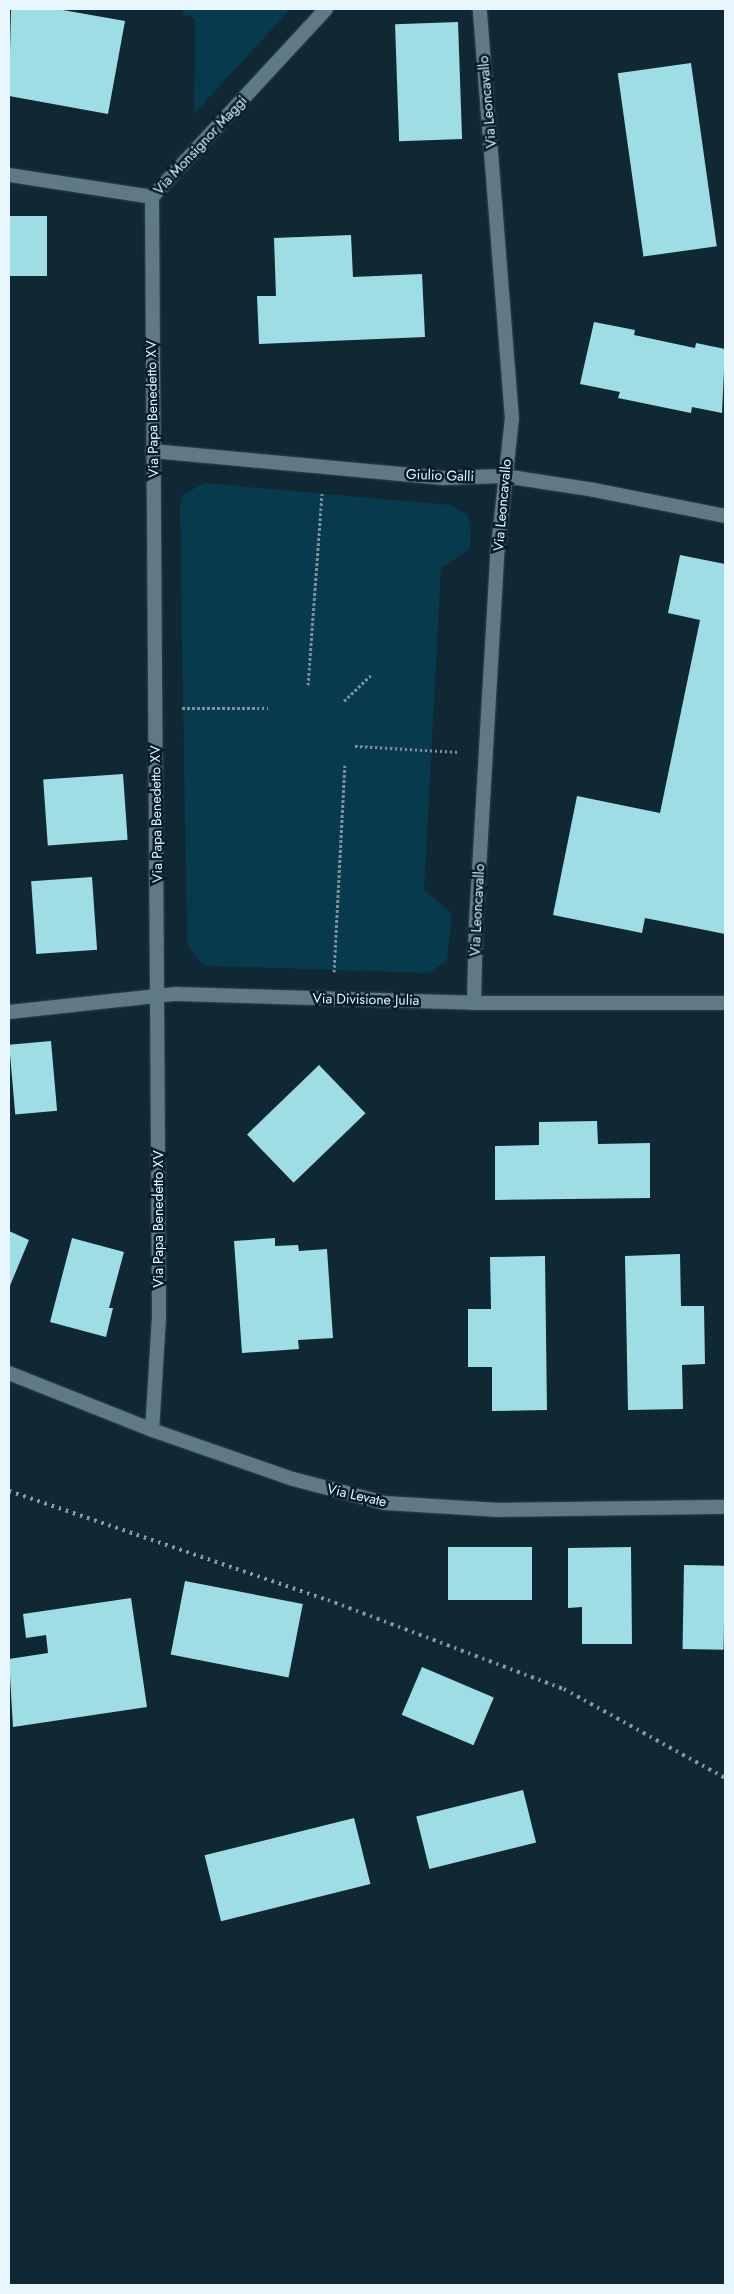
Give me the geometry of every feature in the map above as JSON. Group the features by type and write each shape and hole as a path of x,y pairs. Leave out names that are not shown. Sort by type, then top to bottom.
{"street":[{"name":"Via Monsignor Maggi","path":"9,175 152,197 326,9"},
{"name":"Via Leoncavallo","path":"474,1003 476,923 504,476 512,419 480,9"},
{"name":"Via Papa Benedetto XV","path":"152,197 152,451 158,994 159,1317 152,1430"},
{"name":"Giulio Galli","path":"152,451 444,478 504,476 725,516"},
{"name":"Via Divisione Julia","path":"9,1012 158,994 474,1003 725,1003"},
{"name":"Via Levate","path":"9,1373 152,1430 293,1478 363,1498 404,1505 499,1510 725,1507"}],"path":[{"path":"308,685 324,467"},
{"path":"344,701 371,675"},
{"path":"155,708 268,708"},
{"path":"355,746 486,754"},
{"path":"333,998 345,765"}],"shaded area":[{"path":"183,9 290,9 194,114 195,19 183,14"},
{"path":"204,483 450,505 467,514 471,528 470,549 441,568 424,890 452,913 447,960 429,973 212,966 202,964 187,944 180,505 183,495"}],"building":[{"path":"11,9 57,9 125,21 108,114 9,96"},
{"path":"458,22 462,139 399,141 395,24"},
{"path":"691,63 717,246 643,256 618,73"},
{"path":"9,216 47,216 47,276 9,276"},
{"path":"351,235 353,277 422,274 425,337 259,344 257,296 276,296 274,238"},
{"path":"594,322 635,330 634,335 695,348 696,343 725,349 722,413 692,407 691,413 618,398 620,392 580,384"},
{"path":"680,555 725,564 725,934 645,918 642,933 553,915 577,796 660,813 700,620 668,613"},
{"path":"123,774 128,840 48,845 43,780"},
{"path":"92,877 97,950 36,954 31,881"},
{"path":"51,1041 57,1111 15,1114 9,1045"},
{"path":"319,1065 366,1113 294,1183 247,1134"},
{"path":"597,1121 598,1144 650,1143 650,1198 495,1200 495,1146 539,1145 539,1122"},
{"path":"9,1231 29,1240 9,1288"},
{"path":"72,1238 124,1252 109,1308 113,1308 106,1337 50,1322"},
{"path":"275,1238 275,1246 298,1245 299,1251 327,1249 333,1338 298,1340 299,1349 242,1353 234,1241"},
{"path":"680,1254 681,1306 704,1306 705,1364 682,1365 683,1409 628,1410 625,1256"},
{"path":"545,1256 547,1410 492,1411 492,1367 468,1367 468,1309 491,1309 490,1257"},
{"path":"448,1547 532,1547 532,1600 448,1600"},
{"path":"631,1547 632,1644 582,1644 582,1607 568,1608 568,1548"},
{"path":"684,1565 725,1566 724,1650 683,1649"},
{"path":"185,1581 303,1604 288,1678 171,1655"},
{"path":"131,1598 147,1707 13,1727 9,1659 48,1653 46,1635 26,1638 23,1614"},
{"path":"422,1667 494,1697 473,1745 402,1715"},
{"path":"523,1790 536,1842 429,1869 416,1817"},
{"path":"354,1818 370,1884 221,1921 205,1855"}],"railway":[{"path":"9,1491 328,1600 564,1689 725,1778"}]}
